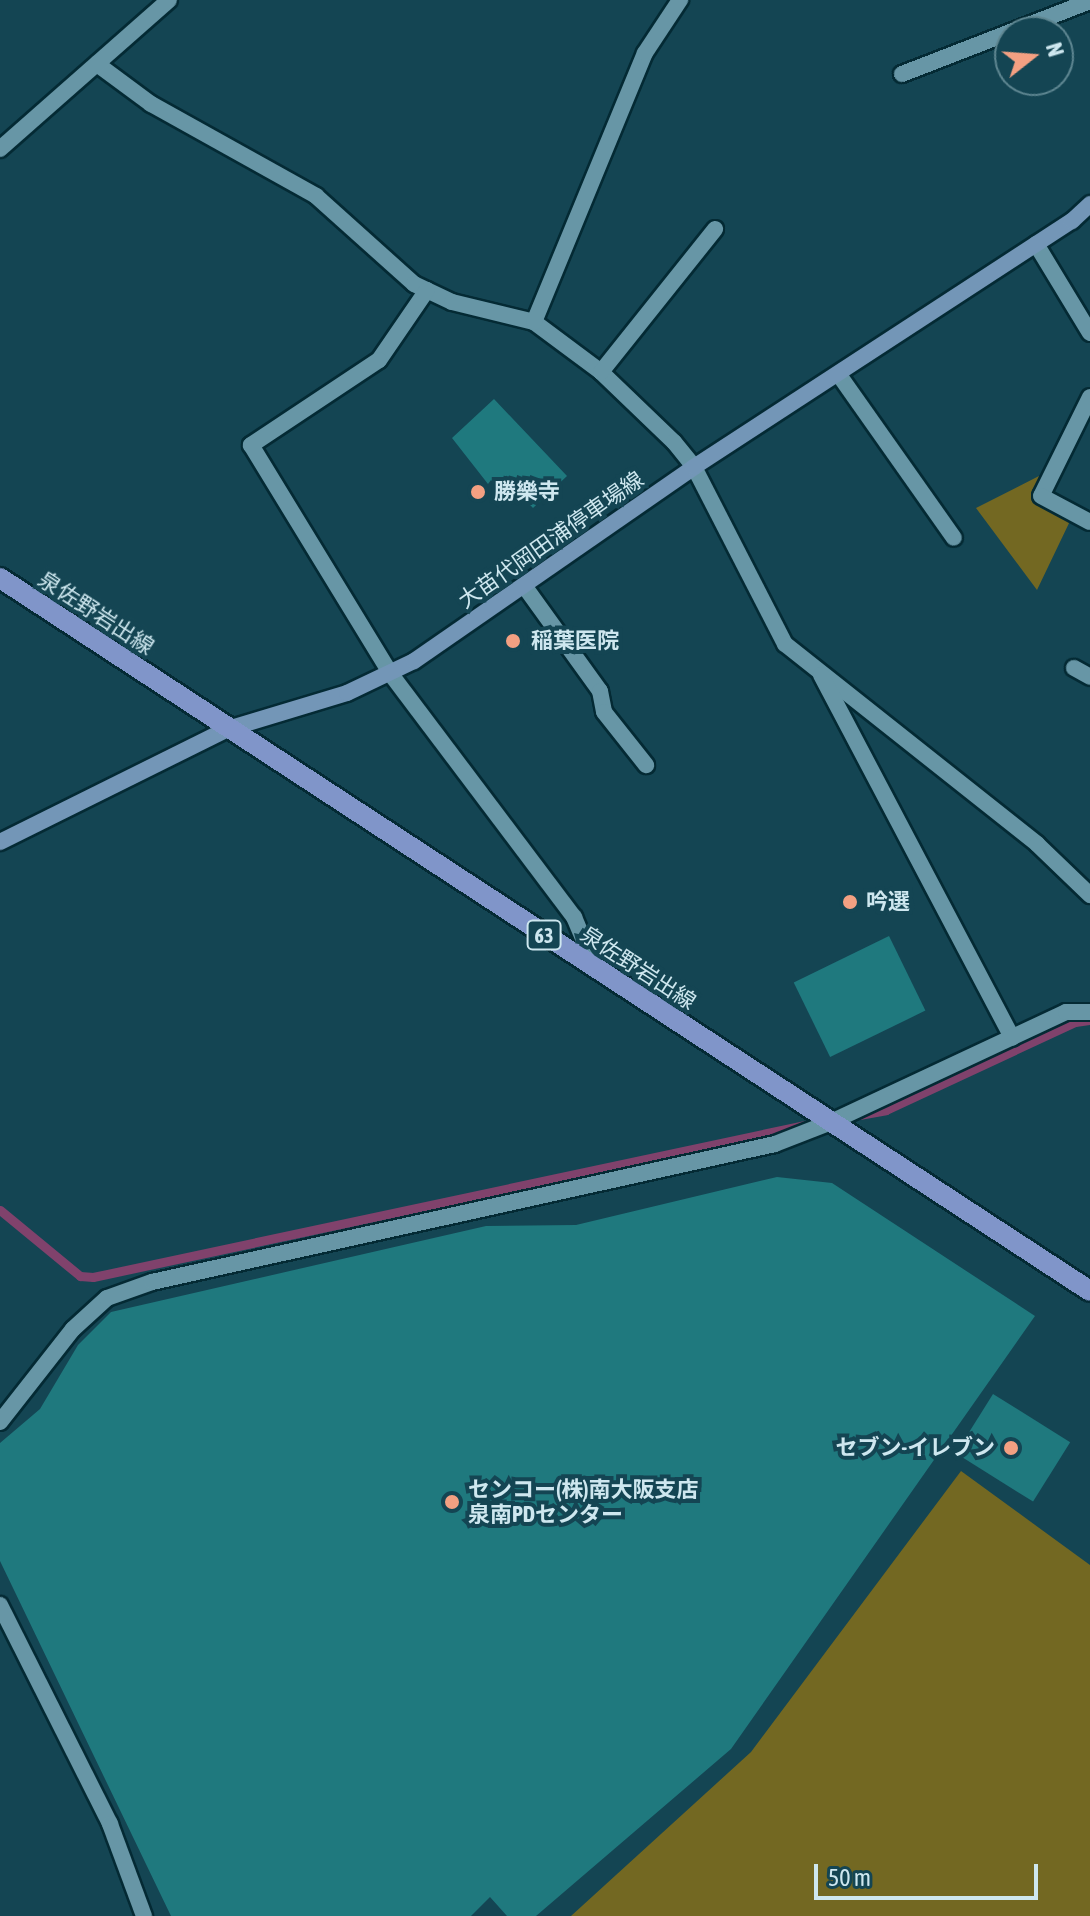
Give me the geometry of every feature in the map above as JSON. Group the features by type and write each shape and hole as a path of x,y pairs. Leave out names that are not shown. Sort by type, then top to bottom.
{"main road":[{"name":"大苗代岡田浦停車場線","path":"0,842 228,729 347,693 390,673 525,587 694,467 839,375 1036,244 1090,204"},
{"name":"泉佐野岩出線","path":"0,578 1090,1291"}],"street":[{"path":"0,149 169,0"},
{"path":"534,322 645,53 680,0"},
{"path":"902,74 1090,1"},
{"path":"97,64 151,104 316,196 427,290 452,302 534,322 601,372 674,442 694,467 785,644 1037,844 1090,895"},
{"path":"601,372 715,229"},
{"path":"1036,244 1090,333"},
{"path":"427,290 379,360 251,445 390,673 574,917 596,969"},
{"path":"839,375 954,538"},
{"path":"1090,397 1041,496 1090,522"},
{"path":"525,587 600,691 604,712 646,765"},
{"path":"1074,668 1090,677"},
{"path":"818,670 1012,1038"},
{"path":"0,1422 73,1329 107,1298 152,1282 775,1144 831,1122 1066,1012 1090,1012"},
{"path":"0,1605 110,1824 144,1916"}],"shaded area":[{"path":"1039,476 1037,504 1071,519 1037,590 976,508"},
{"path":"961,1471 1090,1565 1090,1916 571,1916 751,1752"}],"building":[{"path":"494,399 567,476 533,508 508,482 500,490 491,480 488,484 452,438"},
{"path":"889,936 925,1011 830,1057 794,982"},
{"name":"センコー(株)南大阪支店 泉南PDセンター","path":"777,1177 832,1183 1035,1316 731,1749 536,1916 507,1916 490,1897 471,1916 171,1916 0,1561 0,1443 40,1409 78,1345 111,1312 486,1226 576,1225"},
{"path":"993,1394 1070,1442 1033,1502 956,1453"}],"waterway":[{"path":"859,1115 886,1110 1075,1022 1090,1020"},
{"path":"0,1210 80,1276 93,1277 809,1124"}],"place":[{"name":"勝樂寺","path":"478,492"},
{"name":"稲葉医院","path":"513,641"},
{"name":"吟選","path":"850,902"},
{"name":"セブン-イレブン","path":"1011,1448"},
{"name":"センコー(株)南大阪支店 泉南PDセンター","path":"452,1502"}]}
